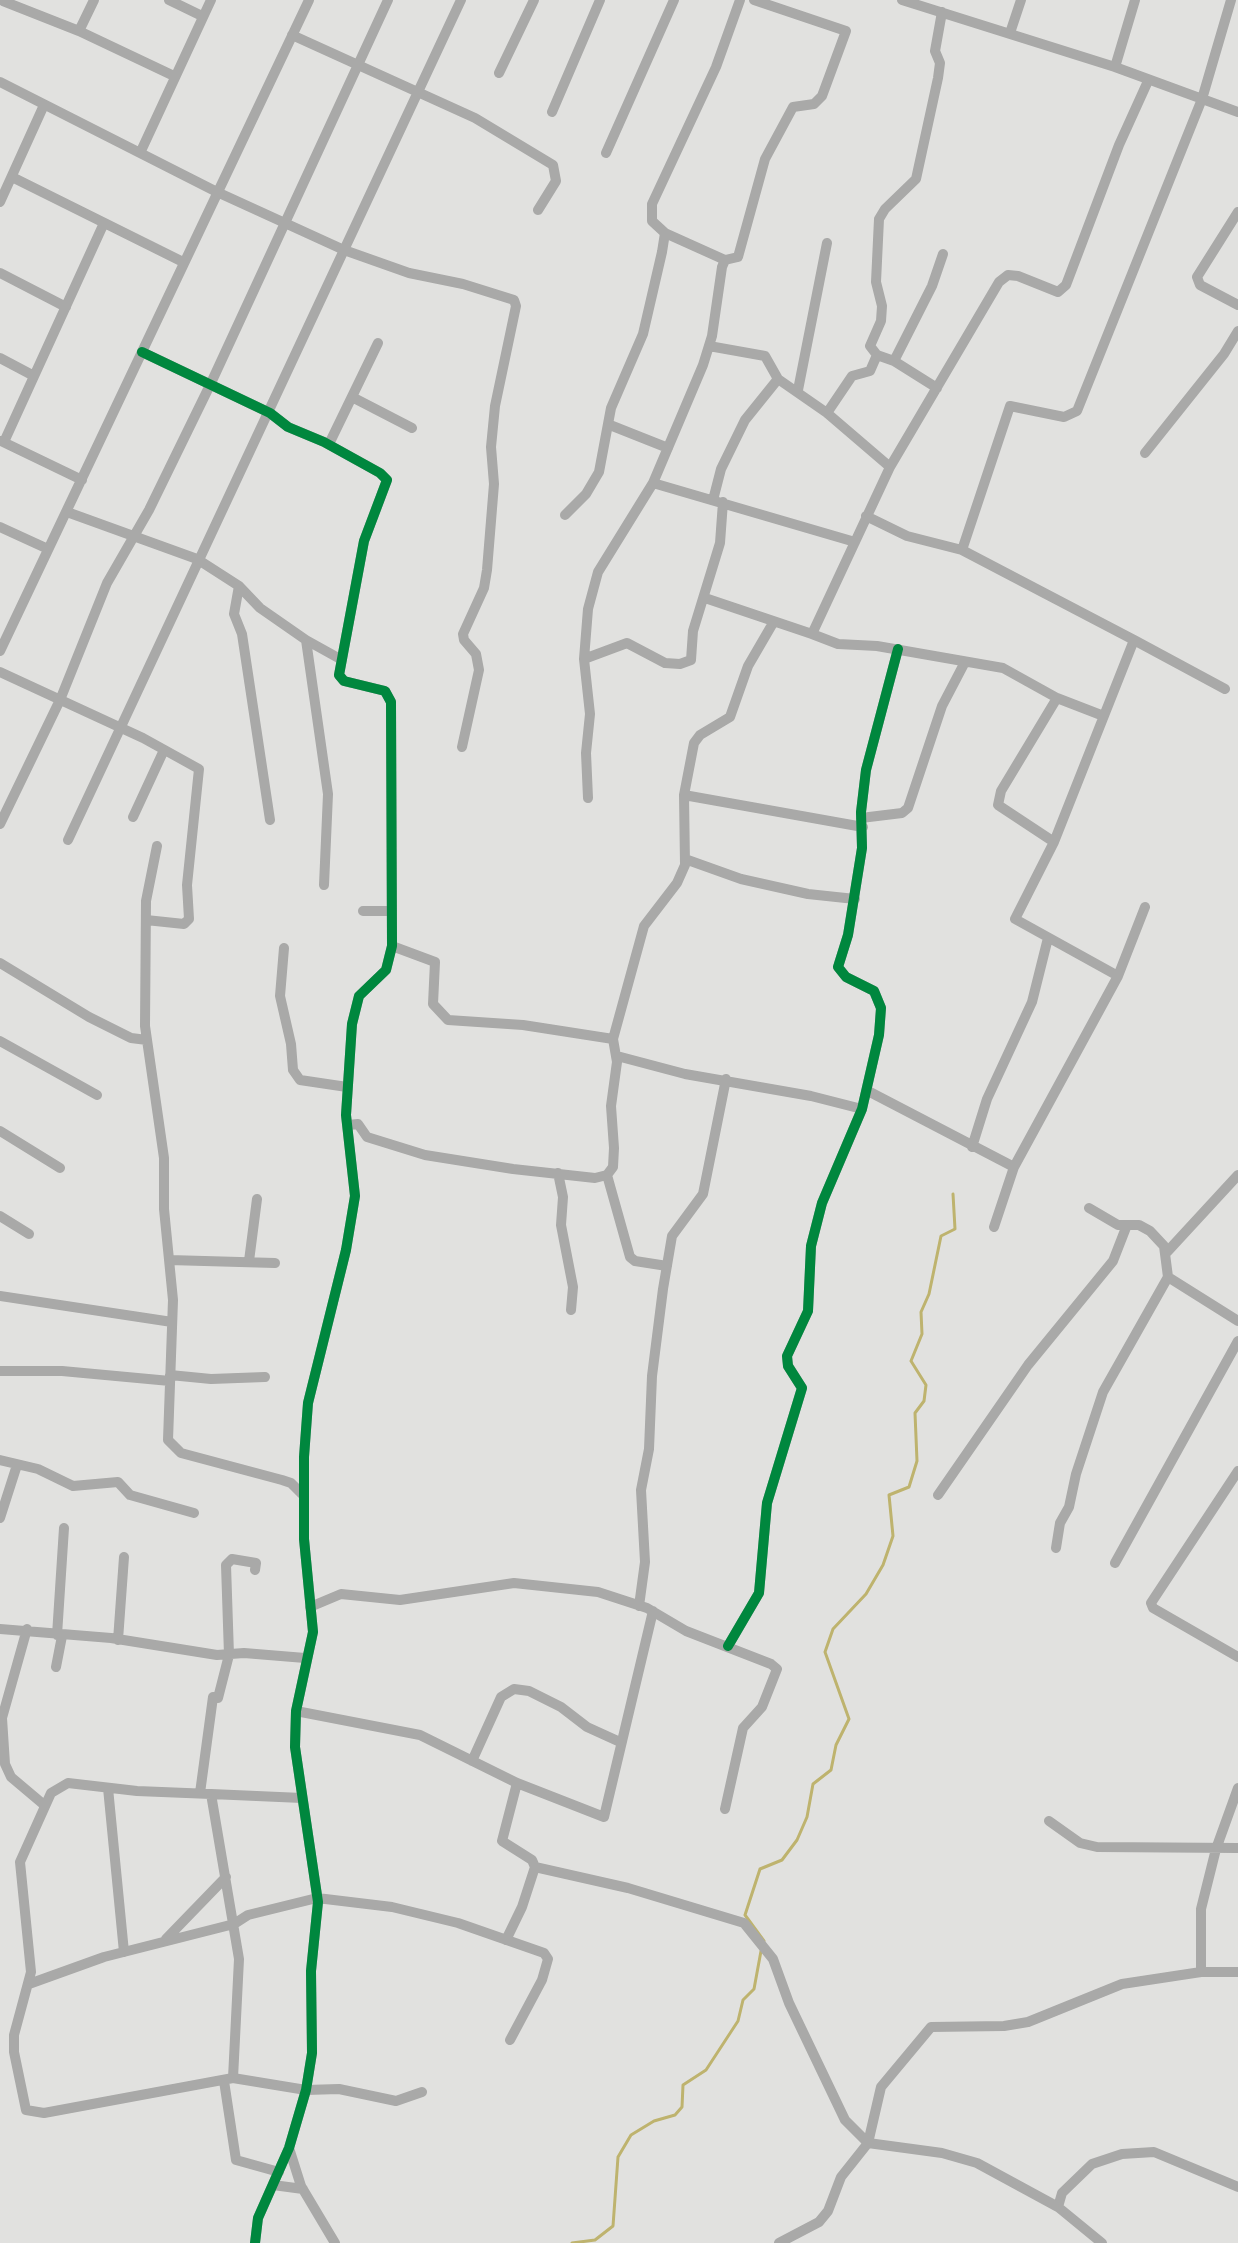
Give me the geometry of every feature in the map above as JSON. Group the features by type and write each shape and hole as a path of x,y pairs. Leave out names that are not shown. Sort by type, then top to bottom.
{"street":[{"path":"79,31 94,0"},
{"path":"169,0 202,16"},
{"path":"141,151 211,0"},
{"path":"0,651 309,0"},
{"path":"0,824 60,700 107,583 149,510 211,383 388,0"},
{"path":"68,840 461,0"},
{"path":"499,73 534,0"},
{"path":"552,112 600,0"},
{"path":"606,153 674,0"},
{"path":"740,0 716,67 652,204 652,221 665,233 725,260 738,257 759,174 788,113 793,107 814,104 822,96 846,31 754,0"},
{"path":"902,0 924,3 942,12 1115,67 1238,112"},
{"path":"1010,33 1021,0"},
{"path":"1115,67 1135,0"},
{"path":"962,550 1010,406 1064,417 1077,411 1202,99 1231,0"},
{"path":"2,3 79,31 174,76"},
{"path":"937,388 894,361 877,355 870,346 881,321 882,306 876,282 876,233 885,209 916,179 917,160 938,78 940,63 935,51 942,12"},
{"path":"292,35 415,94 475,118 553,165 556,181 538,210"},
{"path":"812,634 890,467 1003,278 1018,276 1047,290 1063,290 1119,145 1148,81"},
{"path":"0,82 282,224 409,273 509,296 516,306 495,406 491,447 494,484 487,570 475,611 463,634 479,661 479,670 462,747"},
{"path":"0,202 44,105"},
{"path":"12,177 183,262"},
{"path":"1238,212 1197,277 1200,285 1238,305"},
{"path":"82,480 2,442 104,223"},
{"path":"565,515 586,494 599,472 611,408 643,334 665,233"},
{"path":"798,390 827,243"},
{"path":"894,361 932,286 943,254"},
{"path":"588,798 586,753 590,714 584,659 590,599 601,564 653,483 709,346 725,260"},
{"path":"0,273 66,307"},
{"path":"1145,453 1224,354 1238,331"},
{"path":"329,444 378,343"},
{"path":"709,346 765,356 778,379 798,390 890,467"},
{"path":"142,352 270,413 288,427 329,444 387,480 364,541 339,675 344,681 385,691 391,702 392,946 386,970 359,996 349,1043 348,1125 355,1196 346,1250 308,1403 302,1494 313,1632 296,1711 295,1761 317,1898 311,1971 312,2053 306,2090 289,2148 258,2218 255,2243"},
{"path":"827,413 852,376 870,371 877,355"},
{"path":"0,358 34,376"},
{"path":"584,659 630,643 665,663 688,662 692,656 693,631 720,543 718,501 721,469 745,420 778,379"},
{"path":"352,397 412,428"},
{"path":"610,425 668,448"},
{"path":"653,483 855,542"},
{"path":"67,512 133,533 197,559 239,586 260,608 342,660"},
{"path":"866,516 907,536 962,550 1225,689"},
{"path":"0,527 48,549"},
{"path":"239,586 234,614 242,634 270,820"},
{"path":"705,598 838,644 898,649 1003,668 1057,698 1101,715"},
{"path":"348,1125 358,1124 367,1137 425,1155 595,1178 607,1175 613,1167 614,1148 611,1106 617,1056 613,1039 644,926 677,883 685,859 684,795 694,743 700,735 730,717 748,666 773,623"},
{"path":"306,640 328,794 324,885"},
{"path":"1118,976 1015,919 1054,842 1101,715 1134,640"},
{"path":"728,1646 759,1593 767,1503 802,1388 788,1366 787,1356 808,1311 811,1246 822,1203 868,1091 881,1008 874,991 846,977 838,967 855,899 866,770 898,649"},
{"path":"684,795 862,822 902,813 908,808 942,706 965,662"},
{"path":"0,672 195,763 201,774 192,805 187,885 189,919 184,924 146,920"},
{"path":"1054,842 998,805 1001,791 1057,698"},
{"path":"133,817 164,750"},
{"path":"157,846 146,901 147,1040 164,1158 172,1322 166,1433 175,1450 291,1483 302,1494"},
{"path":"685,859 741,879 808,894 855,899"},
{"path":"994,1227 1014,1167 1118,976 1145,907"},
{"path":"363,911 391,911"},
{"path":"972,1147 987,1099 1032,1002 1048,938"},
{"path":"392,946 435,962 433,1004 448,1020 523,1025 613,1039"},
{"path":"284,948 280,996 291,1044 293,1070 300,1080 347,1087"},
{"path":"0,963 89,1017 131,1038 147,1040"},
{"path":"0,1041 97,1095"},
{"path":"617,1056 685,1074 726,1079 862,1109"},
{"path":"639,1606 645,1562 641,1490 649,1449 652,1376 667,1266 672,1236 703,1194 726,1079"},
{"path":"868,1091 1014,1167"},
{"path":"0,1131 60,1168"},
{"path":"558,1173 563,1197 561,1225 573,1287 571,1310"},
{"path":"607,1175 630,1257 635,1261 667,1266"},
{"path":"1167,1252 1238,1175"},
{"path":"249,1261 257,1199"},
{"path":"1056,1548 1060,1523 1069,1507 1080,1461 1103,1392 1168,1277 1167,1252 1150,1231 1139,1225 1109,1221 1089,1208"},
{"path":"0,1216 29,1234"},
{"path":"938,1495 1036,1354 1113,1261 1127,1225"},
{"path":"169,1260 275,1263"},
{"path":"1168,1277 1238,1321"},
{"path":"0,1296 172,1322"},
{"path":"1115,1563 1238,1341"},
{"path":"0,1371 211,1379 265,1377"},
{"path":"0,1460 38,1469 73,1486 118,1482 130,1495 194,1513"},
{"path":"0,1518 17,1465"},
{"path":"1238,1471 1151,1603 1153,1608 1238,1657"},
{"path":"291,1483 305,1479"},
{"path":"56,1667 64,1528"},
{"path":"118,1640 124,1557"},
{"path":"255,1570 256,1563 232,1559 226,1565 229,1655 218,1698 213,1697 205,1794 226,1877 239,1959 228,2079 236,2160 279,2172"},
{"path":"310,1607 341,1594 400,1600 514,1583 598,1592 653,1611 686,1631 777,1669 762,1707 743,1728 725,1809"},
{"path":"296,1711 410,1732 517,1783 604,1817 653,1611"},
{"path":"0,1629 27,1629 229,1655 305,1658"},
{"path":"27,1629 2,1718 5,1764 11,1777 43,1804"},
{"path":"472,1761 501,1697 514,1689 540,1696 587,1727 620,1742"},
{"path":"302,1798 108,1788 68,1783 59,1785 43,1804 20,1862 31,1959 29,1984 14,2035 22,2101 26,2110 33,2114 228,2079 306,2090 339,2089 396,2101 422,2092"},
{"path":"506,1940 522,1907 535,1867 532,1860 502,1841 517,1783"},
{"path":"108,1788 124,1952"},
{"path":"1201,1972 1201,1909 1216,1849 1238,1788"},
{"path":"1049,1821 1080,1843 1097,1847 1238,1848"},
{"path":"535,1867 744,1923 767,1951 845,2120 868,2143 942,2153 977,2163 1058,2207 1102,2243"},
{"path":"165,1940 226,1877"},
{"path":"29,1984 124,1952 234,1924 248,1915 317,1898 392,1907 458,1923 544,1953 548,1959 542,1980 510,2040"},
{"path":"779,2243 819,2222 828,2211 841,2177 868,2143 881,2087 931,2027 1004,2026 1028,2022 1122,1984 1201,1972 1238,1972"},
{"path":"289,2148 303,2189 335,2243"},
{"path":"1058,2207 1062,2193 1092,2164 1122,2154 1154,2152 1238,2187"},
{"path":"273,2185 303,2189"}],"waterway":[{"path":"764,1941 745,1915 760,1869 782,1860 797,1840 807,1817 813,1784 831,1770 836,1745 849,1719 825,1652 833,1629 866,1594 883,1565 893,1536 889,1495 909,1487 917,1461 915,1413 924,1401 926,1385 911,1361 922,1334 921,1312 929,1294 941,1236 955,1229 953,1194"},
{"path":"572,2243 595,2240 613,2226 618,2157 631,2135 654,2121 675,2115 682,2107 683,2085 706,2070 738,2021 743,2000 754,1989 761,1951"}],"cycle path":[{"path":"142,352 270,413 288,427 324,442 387,480 364,541 339,675 344,681 385,691 391,702 392,946 386,970 359,996 352,1024 346,1115 355,1196 346,1250 308,1403 304,1457 304,1539 313,1632 296,1711 295,1747 318,1902 311,1971 312,2053 306,2090 289,2148 258,2218 255,2243"},
{"path":"728,1646 759,1593 767,1503 802,1388 788,1366 787,1356 808,1311 811,1246 822,1203 862,1109 879,1035 881,1008 874,991 846,977 838,967 848,935 862,848 861,812 866,770 898,649"}]}
